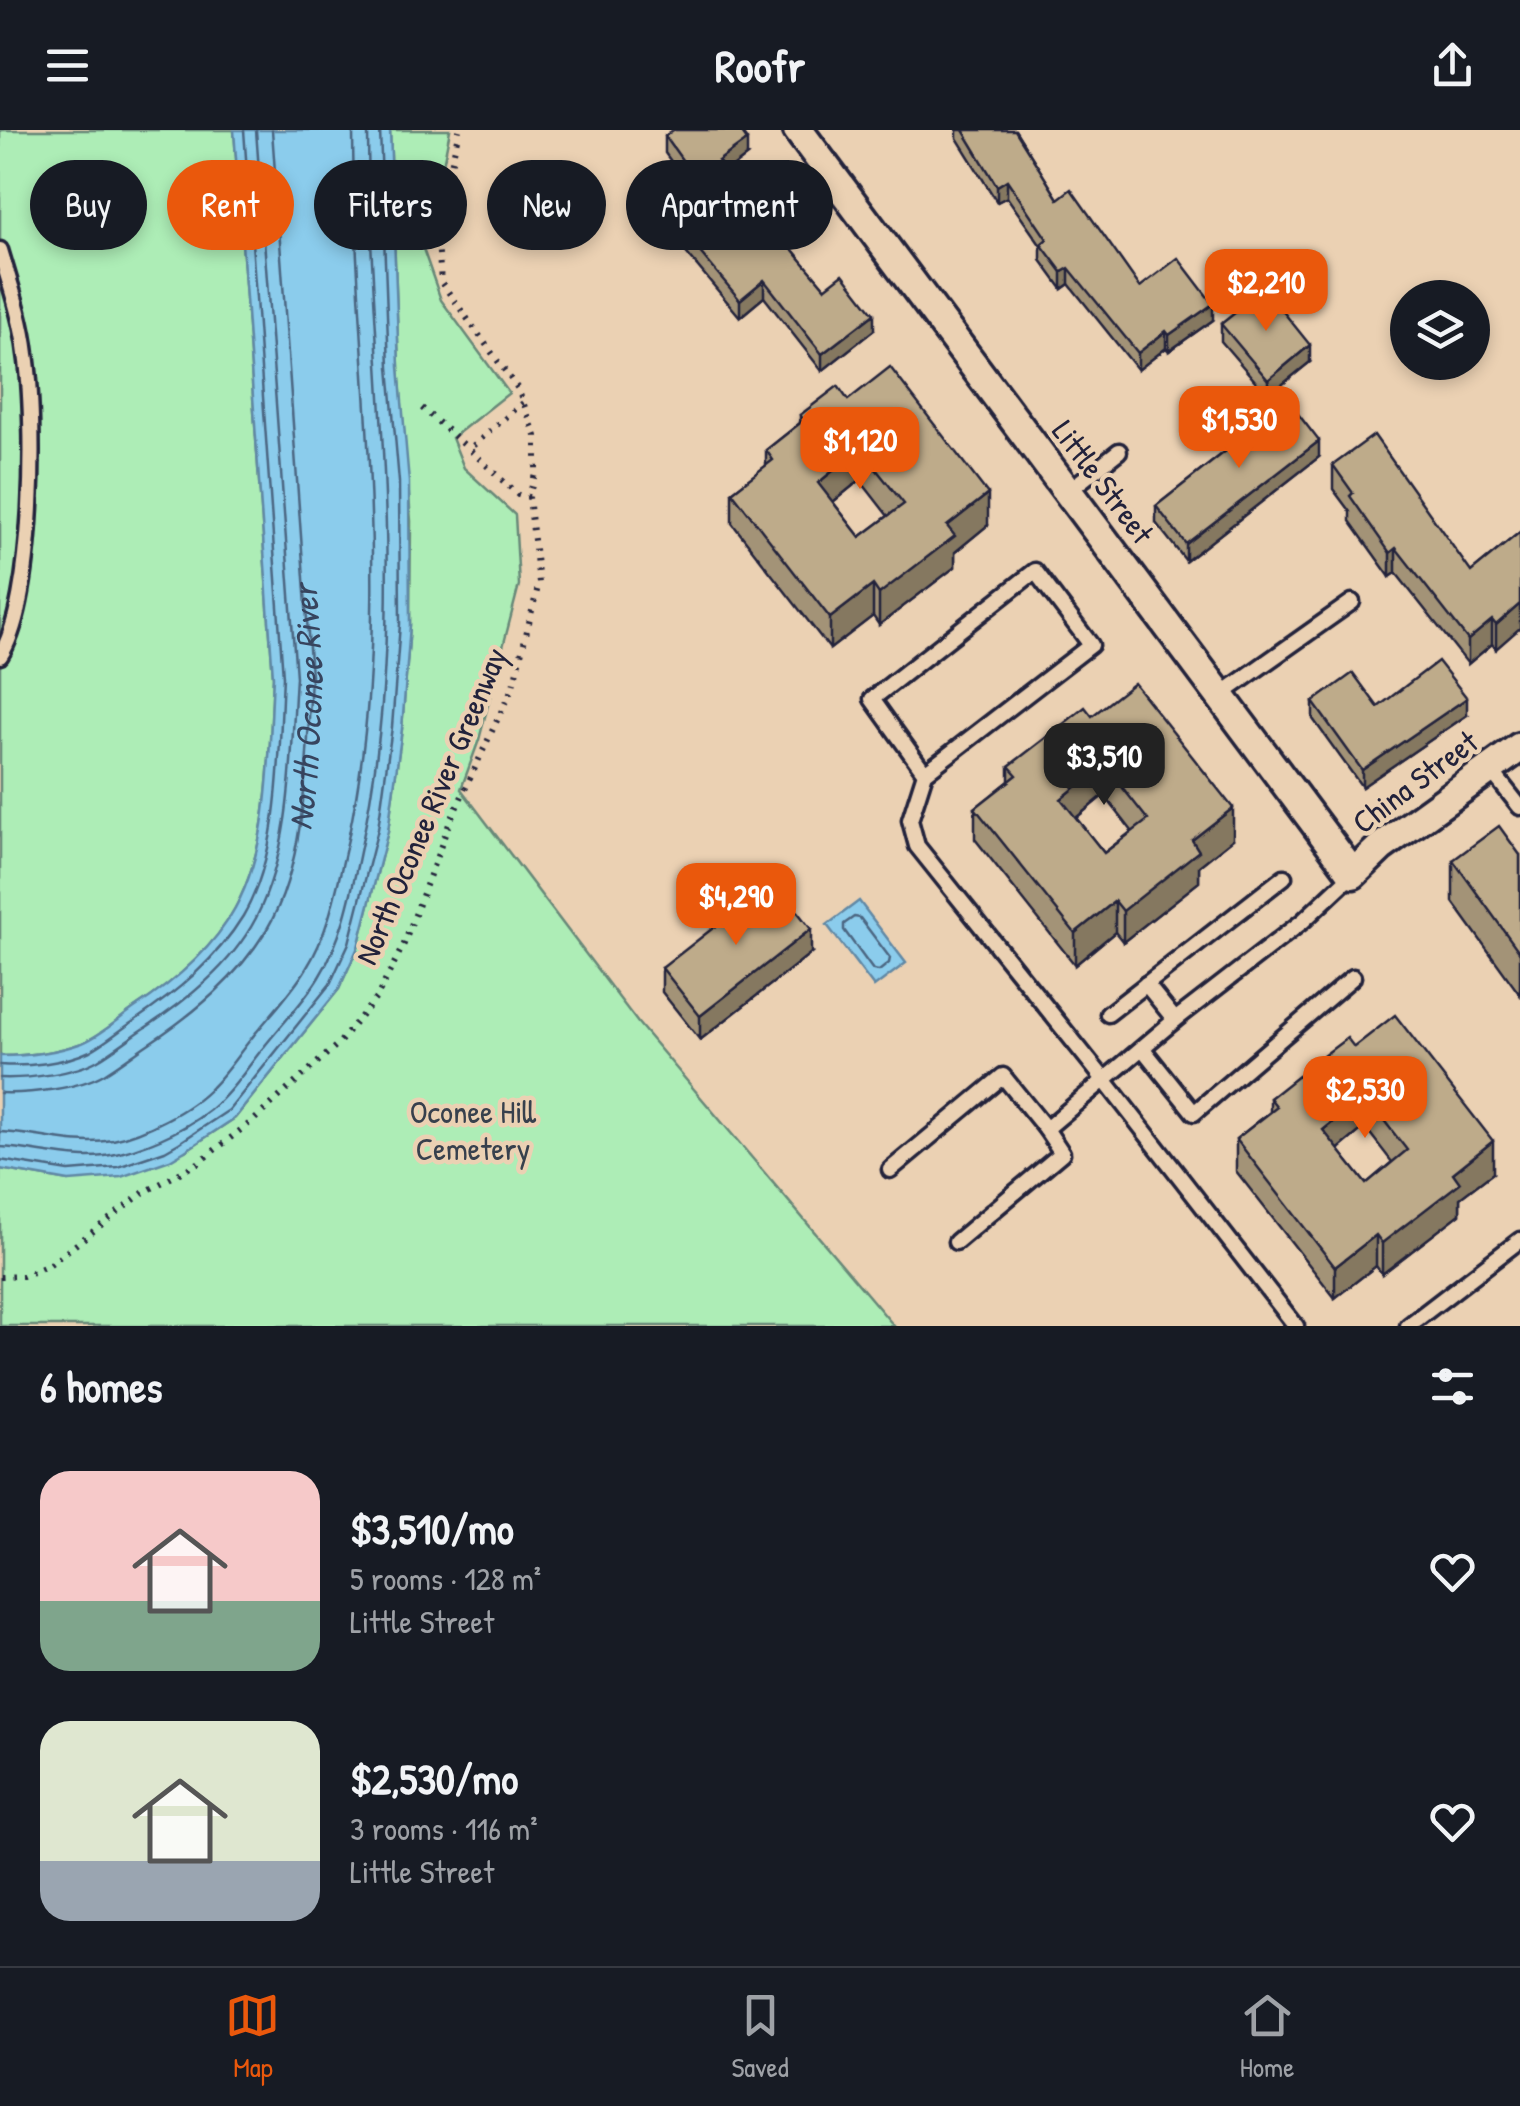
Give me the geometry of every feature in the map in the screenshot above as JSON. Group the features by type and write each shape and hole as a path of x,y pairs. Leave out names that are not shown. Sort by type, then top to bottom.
{"street":[{"name":"Little Street","path":"798,130 1354,874"},
{"name":"China Street","path":"1354,874 1381,847 1520,746"}],"lane":[{"path":"0,250 26,354 31,464 23,594 0,656"},
{"path":"1067,492 1119,452"},
{"path":"925,773 872,698 1035,570 1091,645 925,773 910,820 916,846 1296,1326"},
{"path":"1219,696 1352,602"},
{"path":"1490,769 1520,807"},
{"path":"1046,1130 1354,874"},
{"path":"1108,1014 1284,877"},
{"path":"1143,1049 1194,1112 1353,977"},
{"path":"1146,984 1175,1020"},
{"path":"890,1170 1003,1076 1062,1153 956,1242"},
{"path":"1408,1326 1520,1240"}],"path":[{"name":"North Oconee River Greenway","path":"0,1276 23,1276 49,1265 143,1193 198,1163 255,1119 339,1043 376,997 404,944 449,824 495,729 522,658 539,584 529,498 536,470 536,436 518,389 441,282 437,227 459,130"},
{"path":"469,450 523,404"},
{"path":"422,408 518,495 529,498"}],"green space":[{"path":"0,130 234,130 236,160 167,160 167,250 243,250 273,677 269,765 256,855 226,924 203,952 163,988 82,1043 52,1051 0,1056"},
{"name":"Oconee Hill Cemetery","path":"390,130 450,130 444,160 391,160"},
{"name":"Oconee Hill Cemetery","path":"395,250 423,250 441,300 509,393 452,438 464,468 515,515 519,585 479,740 461,789 638,1023 894,1326 0,1326 0,1169 69,1181 185,1151 235,1118 339,989 358,947 388,831 402,729 410,625 411,521"}],"water":[{"name":"North Oconee River","path":"234,130 390,130 391,160 314,160 314,250 395,250 409,482 410,625 402,729 388,831 358,947 339,989 235,1118 170,1160 121,1177 69,1181 0,1169 0,1056 42,1053 82,1043 163,988 203,952 226,924 256,855 269,765 273,677 243,250 294,250 294,160 236,160"},
{"path":"859,901 906,963 874,987 827,925"}],"building":[{"path":"673,130 740,130 747,140 719,160 682,160 665,136"},
{"path":"963,130 1015,130 1058,199 1071,189 1140,287 1178,258 1213,304 1169,335 1166,331 1138,353 1069,268 1062,272 1041,244 1047,239 1007,180 997,186"},
{"path":"698,250 793,250 825,288 843,274 874,314 822,354 764,280 740,300"},
{"path":"1265,289 1310,345 1268,380 1221,324"},
{"path":"890,367 988,494 947,526 955,536 879,594 873,585 830,618 732,492 773,460 766,450 804,420 800,415 838,386 848,400","holes":["860,449 904,504 860,537 818,483"]},
{"path":"1285,397 1319,441 1186,544 1156,506 1245,436 1241,431"},
{"path":"1374,435 1471,572 1520,532 1520,604 1496,625 1492,620 1468,640 1396,548 1390,553 1350,496 1353,493 1333,465"},
{"path":"1438,661 1467,698 1362,770 1313,702 1353,673 1378,707"},
{"path":"1134,683 1233,808 1192,840 1199,851 1123,911 1115,901 1075,933 975,808 1017,775 1009,766 1085,707 1092,716","holes":["1104,764 1148,820 1104,853 1061,799"]},
{"path":"1499,826 1520,855 1520,953 1453,860"},
{"path":"773,881 811,929 700,1016 662,968"},
{"path":"1395,1015 1493,1141 1453,1173 1460,1183 1382,1243 1376,1235 1335,1267 1236,1139 1277,1107 1270,1098 1323,1056 1347,1038 1354,1047","holes":["1365,1096 1407,1150 1366,1184 1323,1130"]}]}
